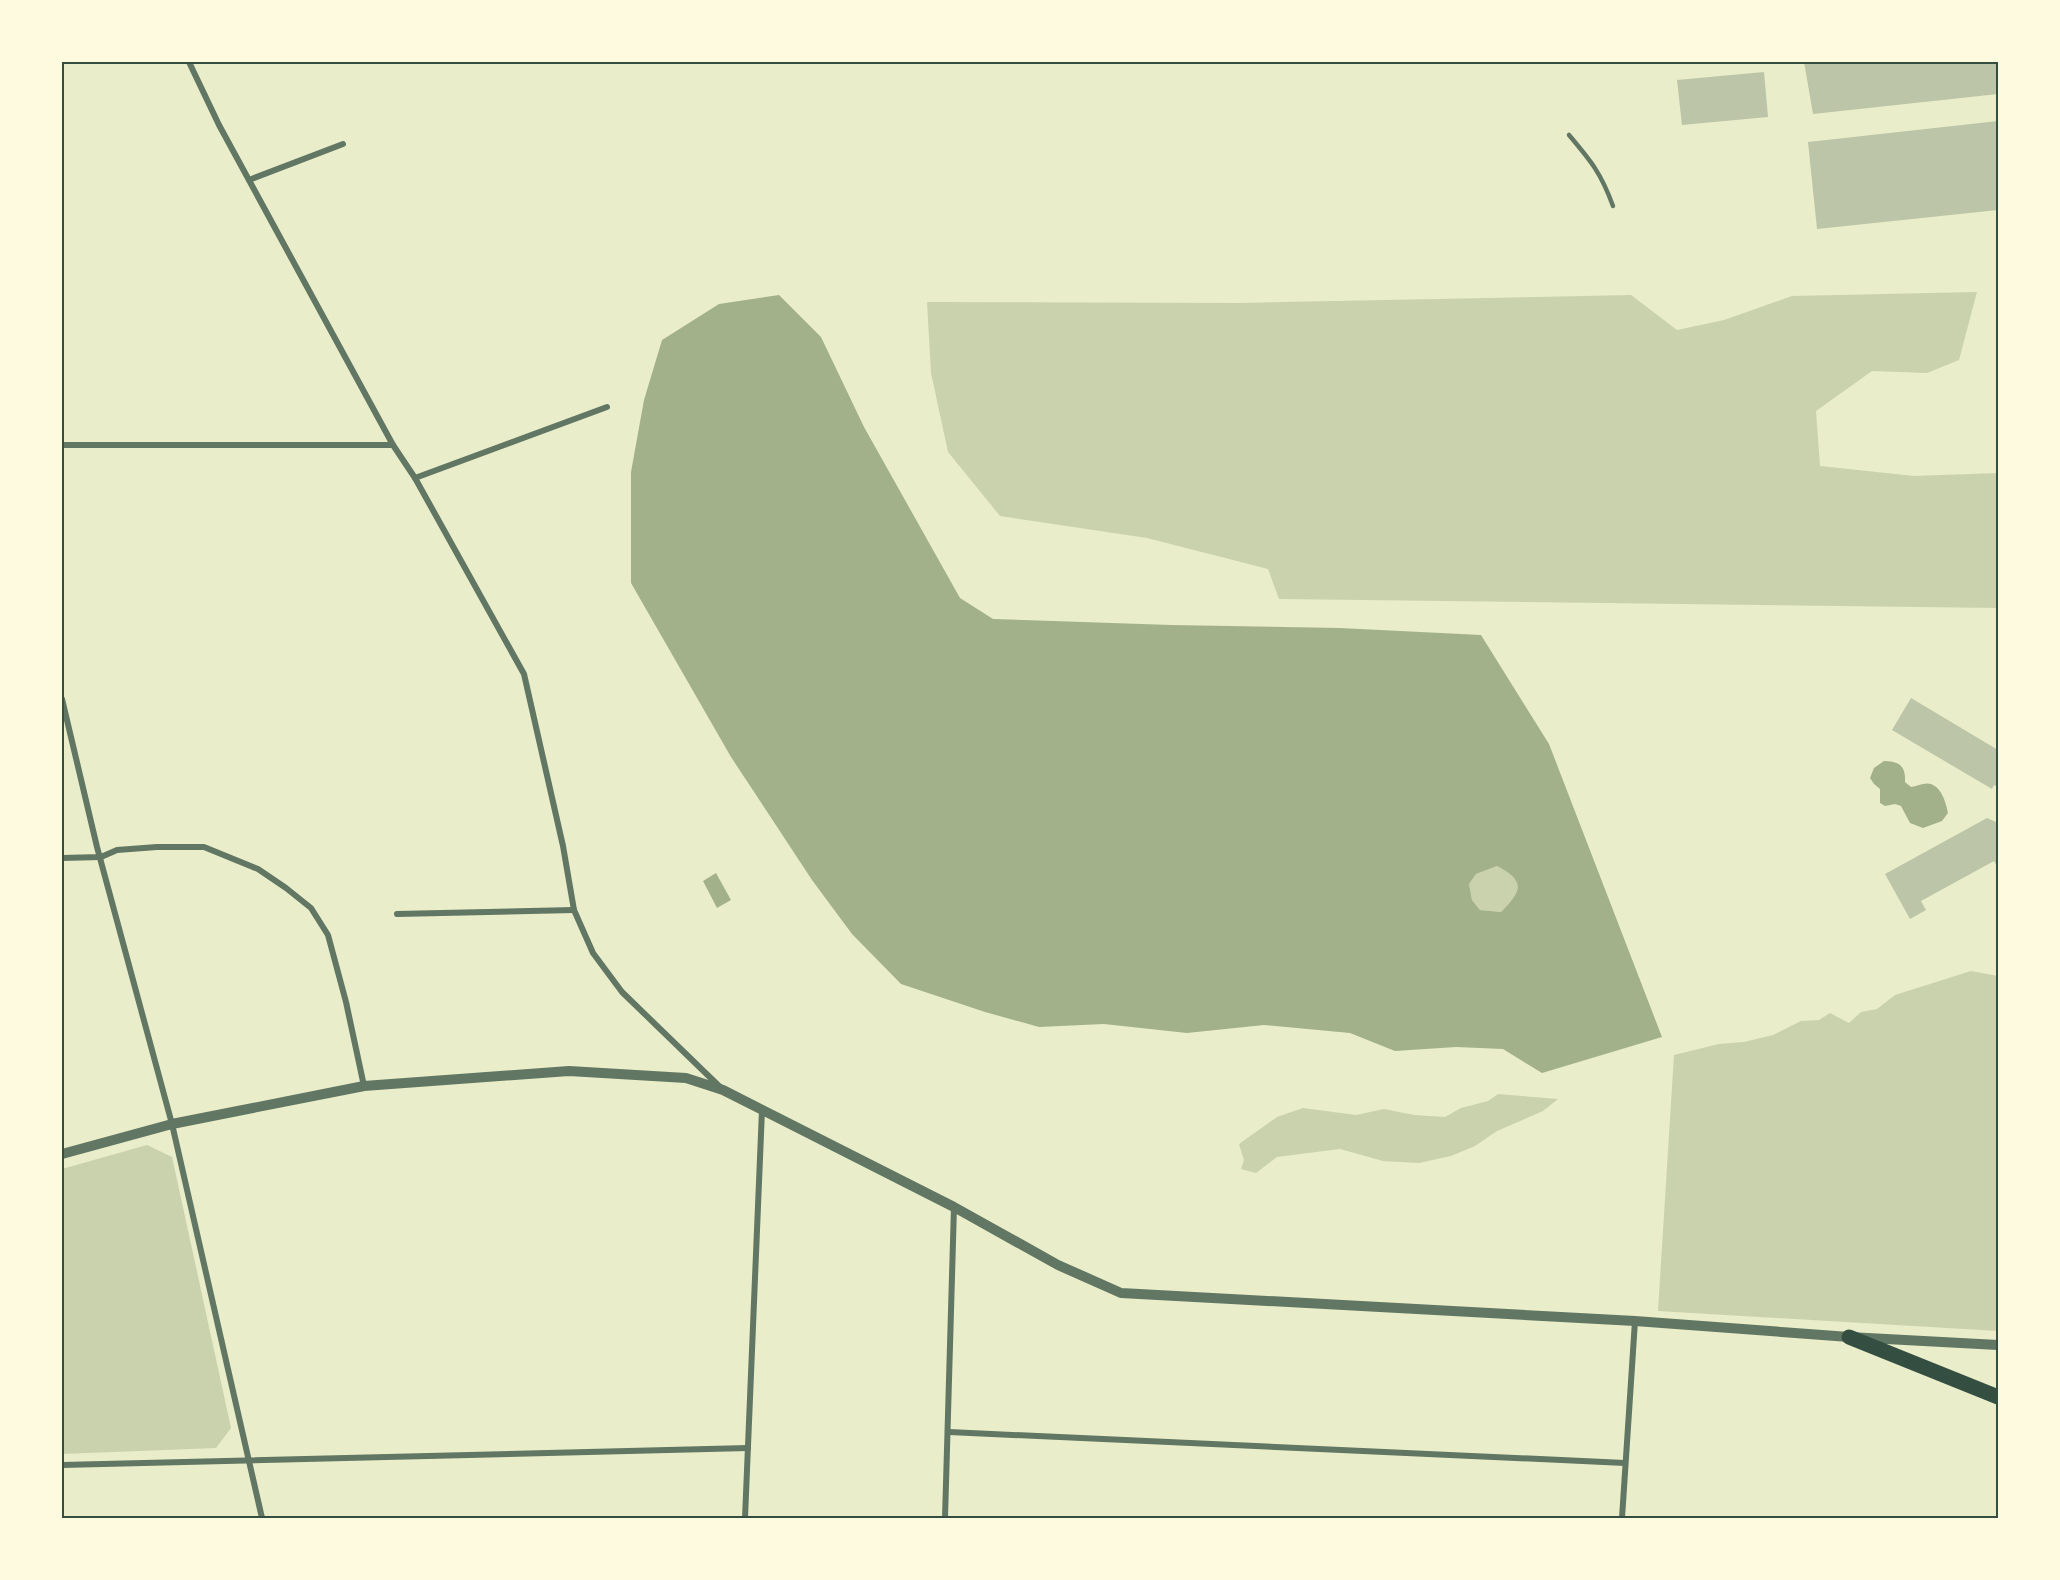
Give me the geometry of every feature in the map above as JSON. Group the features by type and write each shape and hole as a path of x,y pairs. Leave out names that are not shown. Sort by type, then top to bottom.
{"main road":[{"path":"1849,1337 1998,1398"}],"street":[{"path":"189,62 219,125 393,445 415,478 524,674 563,846 574,910 593,953 622,992 723,1090"},
{"path":"249,180 343,144"},
{"path":"415,478 607,407"},
{"path":"62,445 393,445"},
{"path":"62,699 97,847 172,1124 262,1518"},
{"path":"62,858 101,857 117,850 204,847 258,869 311,908 331,944 364,1086"},
{"path":"397,914 574,910"},
{"path":"62,1154 172,1124 364,1086 569,1071 686,1078 723,1090 954,1207 1058,1265 1121,1293 1635,1321 1849,1337 1998,1345"},
{"path":"745,1518 762,1110"},
{"path":"945,1518 954,1207"},
{"path":"1622,1518 1635,1321"},
{"path":"949,1432 1624,1463"},
{"path":"62,1465 748,1449"}],"lane":[{"path":"1569,135 1594,165 1603,180 1613,206"}],"shaded area":[{"path":"1977,292 1959,360 1927,373 1872,371 1816,411 1820,466 1914,476 1998,473 1998,608 1279,599 1268,569 1147,538 1000,516 948,452 931,373 927,302 1239,303 1631,295 1677,330 1724,320 1792,296"},
{"path":"779,295 821,337 864,427 960,598 993,619 1340,628 1481,635 1549,744 1662,1037 1542,1073 1503,1049 1456,1047 1395,1051 1350,1033 1264,1025 1187,1033 1104,1024 1039,1027 901,984 852,934 812,880 731,757 631,583 631,472 644,400 662,340 719,304","holes":["1497,866 1513,876 1518,886 1514,898 1501,912 1480,910 1472,900 1469,884 1476,874"]},
{"path":"1884,761 1898,763 1903,768 1905,782 1911,787 1929,784 1941,792 1948,813 1942,821 1923,828 1910,823 1901,806 1895,804 1885,806 1880,803 1880,789 1870,778 1874,768"},
{"path":"1497,866 1513,876 1518,886 1517,892 1501,912 1480,910 1472,900 1469,884 1476,874"},
{"path":"716,873 731,900 717,908 703,881"},
{"path":"1971,971 1998,976 1998,1331 1658,1311 1674,1055 1719,1044 1744,1042 1773,1035 1801,1021 1819,1020 1830,1013 1849,1023 1861,1012 1877,1009 1895,995"},
{"path":"1498,1094 1558,1099 1543,1111 1497,1131 1475,1146 1451,1156 1419,1163 1383,1161 1340,1149 1277,1157 1256,1173 1241,1169 1244,1160 1239,1144 1277,1117 1303,1108 1356,1115 1384,1109 1414,1115 1445,1117 1461,1108 1488,1101"},
{"path":"147,1145 172,1157 231,1428 216,1448 62,1454 62,1169"}],"building":[{"path":"1804,62 1998,62 1998,94 1813,114"},
{"path":"1764,72 1768,117 1682,125 1677,80"},
{"path":"1998,121 1998,210 1817,229 1808,142"},
{"path":"1911,698 1998,750 1998,787 1994,785 1992,789 1892,730"},
{"path":"1987,818 1996,822 1998,818 1998,868 1994,861 1921,901 1926,910 1910,919 1885,874"}]}
